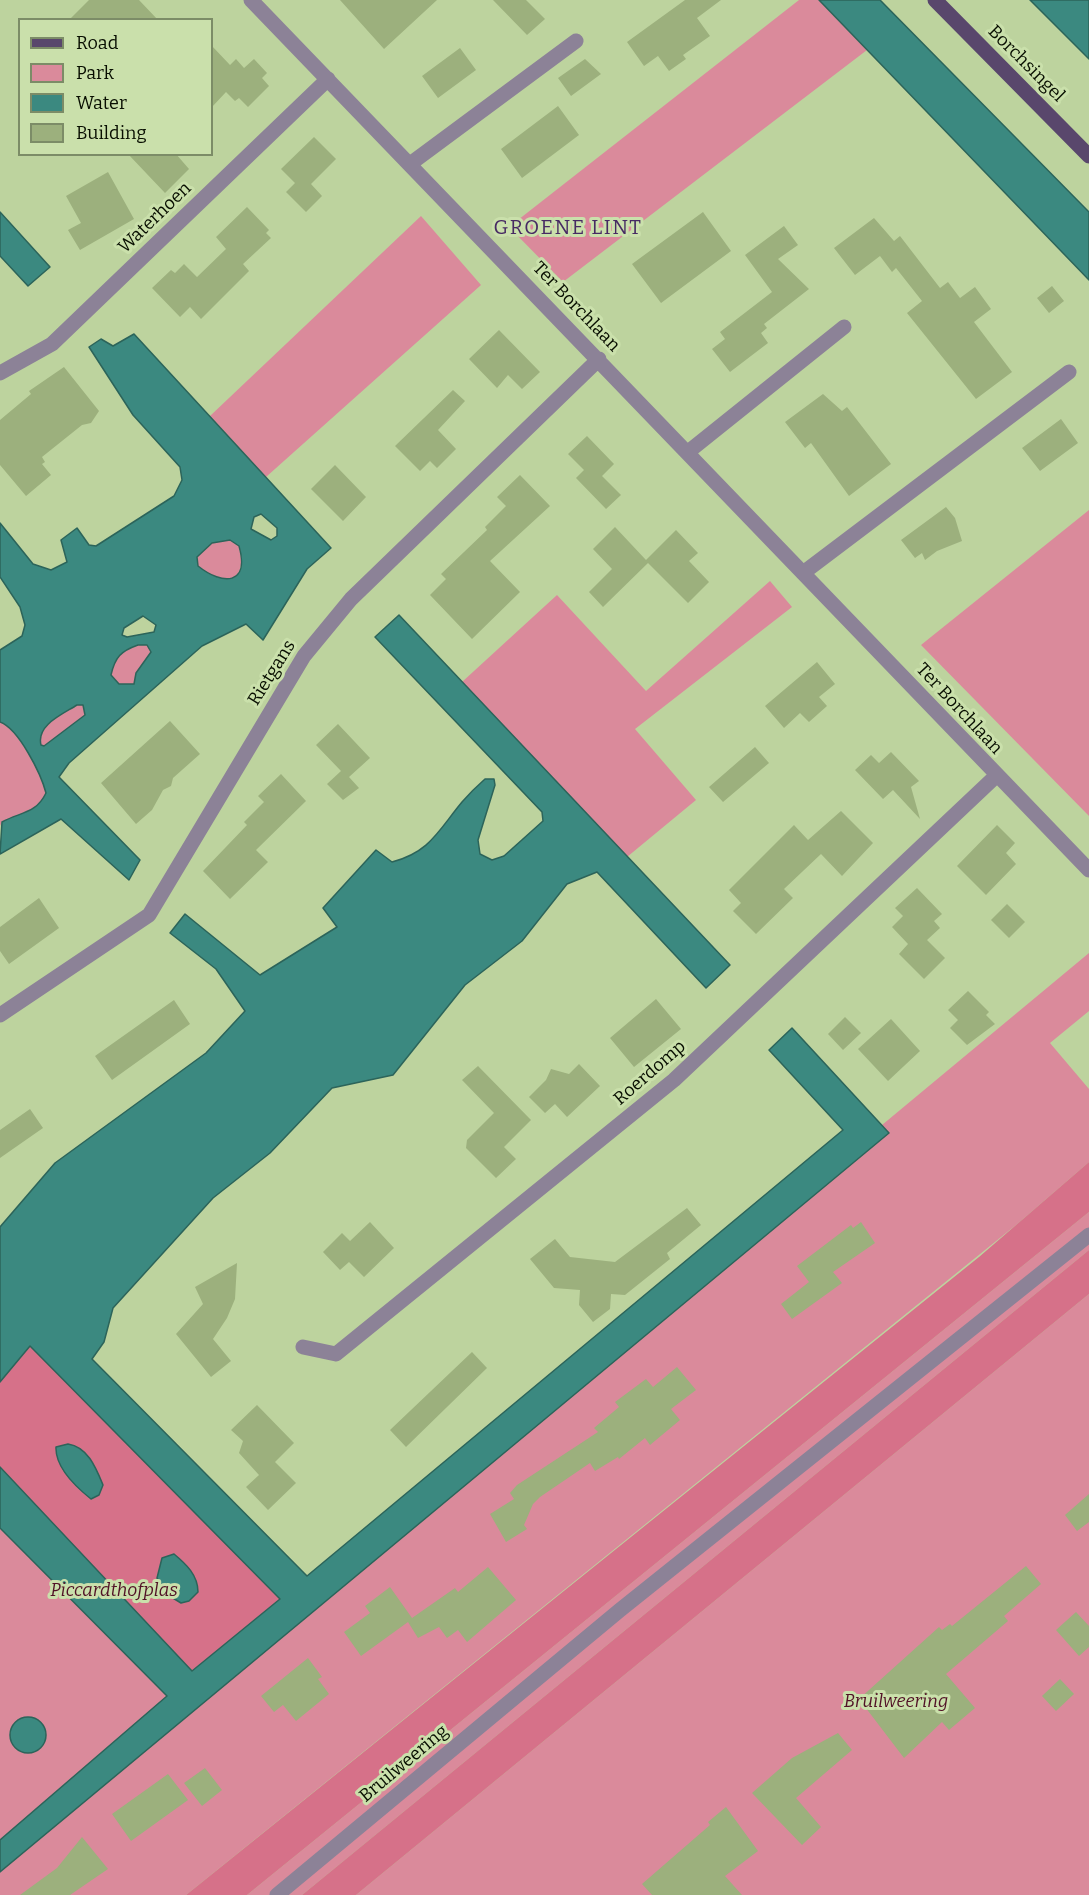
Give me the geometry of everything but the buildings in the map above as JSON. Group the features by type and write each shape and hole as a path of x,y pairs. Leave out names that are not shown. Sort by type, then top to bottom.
{"main road":[{"name":"Borchsingel","path":"935,0 1089,156"}],"street":[{"name":"Ter Borchlaan","path":"252,0 599,359 996,776 1089,870"},
{"path":"410,164 576,41"},
{"name":"Waterhoen","path":"0,373 52,344 328,79"},
{"path":"688,452 844,327"},
{"name":"Rietgans","path":"0,1015 149,915 304,656 351,599 599,359"},
{"path":"803,573 1069,372"},
{"name":"Roerdomp","path":"303,1347 336,1354 674,1080 996,776"},
{"name":"Bruilweering","path":"277,1895 620,1610 1089,1235"}],"green space":[{"path":"799,0 819,0 867,50 563,282 509,227"},
{"path":"421,216 481,285 266,477 210,416"},
{"path":"1089,510 1089,816 921,645"},
{"path":"230,540 239,546 241,559 237,575 225,579 216,577 198,566 197,557 212,543"},
{"path":"770,581 792,607 635,729 696,800 627,857 462,682 557,595 646,691"},
{"path":"138,645 147,645 152,652 140,667 134,684 119,684 111,675 117,659 123,652"},
{"path":"77,705 83,705 86,715 44,746 41,745 41,738 47,726 58,716"},
{"path":"0,722 7,726 22,743 46,793 33,809 2,822 0,826"},
{"path":"1089,953 1089,1011 1050,1043 1089,1089 1089,1162 1016,1225 186,1895 0,1895 0,1872 889,1133 882,1125"},
{"path":"1089,1212 1089,1250 302,1895 247,1895"},
{"name":"Bruilweering","path":"1089,1294 1089,1895 356,1895"},
{"name":"Piccardthofplas","path":"0,1306 30,1345 280,1599 0,1840"}],"shaded area":[{"path":"1089,1162 1089,1212 247,1895 186,1895 979,1257"},
{"path":"1089,1250 1089,1294 356,1895 302,1895"},
{"path":"30,1345 280,1599 192,1671 0,1467 0,1382"}],"water":[{"path":"819,0 880,0 1089,212 1089,280"},
{"path":"1030,0 1089,0 1089,59"},
{"path":"0,212 50,267 28,286 0,256"},
{"path":"134,334 331,548 307,569 263,640 246,624 202,646 69,763 59,777 140,860 129,880 61,819 0,854 2,822 32,809 46,793 22,743 15,733 0,722 0,650 22,636 25,625 20,607 0,577 0,523 33,564 51,570 67,562 61,540 77,528 89,545 96,546 174,496 182,480 180,467 133,415 89,347 101,339 113,346","holes":["261,514 277,528 277,536 271,540 251,529 254,517","230,540 239,546 241,568 237,575 225,579 216,577 198,566 197,557 212,543","143,616 156,625 154,632 127,637 122,635 124,628","138,645 147,645 151,652 136,673 134,684 119,684 111,675 117,659 127,650","77,705 83,705 85,715 44,746 41,745 43,732 52,721"]},
{"path":"399,615 730,965 706,988 597,872 567,884 522,941 465,985 393,1075 332,1088 270,1153 213,1198 113,1308 104,1342 92,1359 307,1576 843,1130 769,1050 792,1028 889,1133 0,1872 0,1840 167,1696 0,1528 0,1467 192,1671 280,1599 30,1346 0,1382 0,1227 55,1163 206,1053 245,1011 216,969 170,933 185,914 260,975 337,927 323,908 376,850 392,862 416,852 432,839 462,802 485,779 494,779 495,785 478,840 480,854 492,860 504,856 543,821 542,812 375,637"},
{"path":"68,1444 81,1449 94,1465 103,1485 99,1495 91,1499 73,1483 63,1470 56,1447"},
{"path":"174,1554 190,1570 196,1580 198,1592 189,1601 181,1603 168,1595 157,1578 162,1558"},
{"path":"28,1717 41,1722 46,1735 41,1748 28,1753 15,1748 10,1735 15,1722"}],"district":[{"name":"GROENE LINT","path":"568,228"}]}
